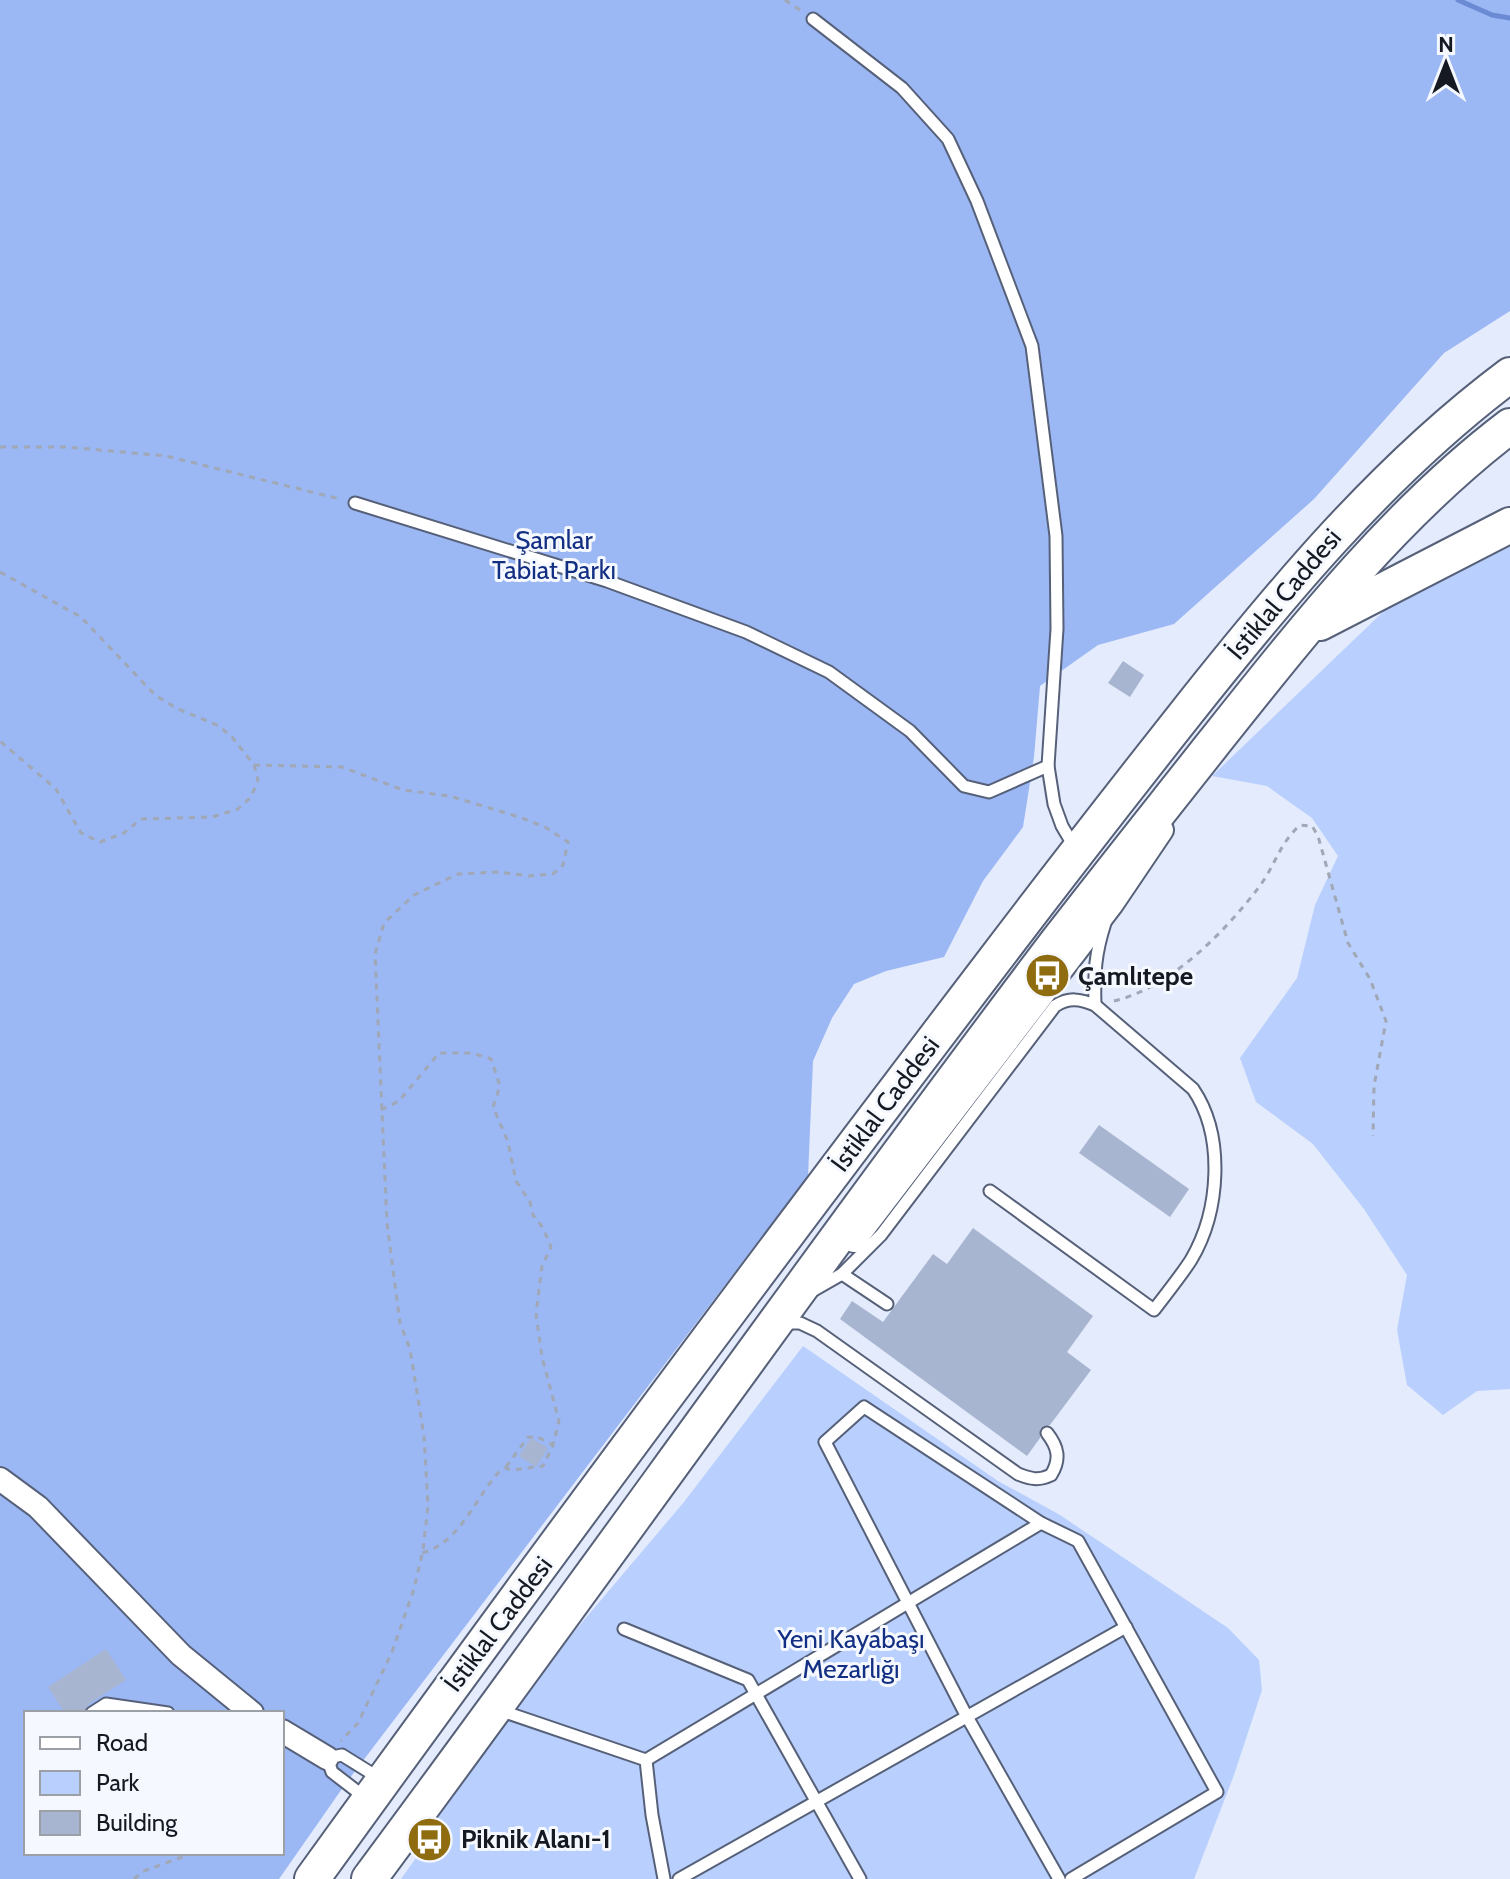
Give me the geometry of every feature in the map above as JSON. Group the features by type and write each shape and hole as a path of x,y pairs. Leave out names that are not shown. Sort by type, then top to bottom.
{"main road":[{"name":"İstiklal Caddesi","path":"312,1879 738,1299 1077,851 1228,660 1336,532 1411,458 1509,378"},
{"name":"İstiklal Caddesi","path":"369,1879 913,1131 1085,905 1360,566 1424,502 1510,426"},
{"path":"1306,630 1510,525"}],"street":[{"path":"773,1326 809,1293 874,1216 1112,904 1149,852 1211,746"},
{"path":"0,1479 38,1507 181,1655 250,1711"},
{"path":"284,1732 327,1758"}],"lane":[{"path":"813,19 902,88 948,139 977,201 1032,346 1056,536 1057,629 1048,766 1054,804 1062,826 1077,851"},
{"path":"355,503 607,581 746,632 829,672 910,731 964,786 989,792 1048,766"},
{"path":"1095,1005 1093,970 1096,952 1112,904"},
{"path":"809,1293 842,1274 881,1235 1055,1006 1063,1001 1075,999 1095,1005 1193,1089 1202,1101 1216,1151 1216,1179 1206,1221 1192,1258 1154,1310 990,1191"},
{"path":"842,1274 887,1304"},
{"path":"773,1326 800,1323 817,1331 1018,1474 1032,1479 1051,1475 1058,1458 1055,1443 1047,1433"},
{"path":"1059,1879 966,1715 825,1442 864,1407 1041,1523 1078,1541 1217,1792 1071,1879"},
{"path":"494,1709 646,1760 1041,1523"},
{"path":"679,1879 1126,1627"},
{"path":"624,1629 748,1680 860,1879"},
{"path":"95,1711 106,1704 154,1711"},
{"path":"342,1755 376,1790 332,1772 327,1758 342,1755"},
{"path":"646,1760 664,1879"}],"path":[{"path":"785,0 813,19"},
{"path":"0,447 67,447 166,456 355,503"},
{"path":"0,572 81,617 155,695 176,708 219,726 254,765 258,780 251,797 238,809 212,817 141,819 124,833 100,842 81,833 56,789 0,741"},
{"path":"254,765 342,767 403,790 450,796 519,817 545,827 568,842 563,865 553,874 458,874 414,895 384,923 375,954 387,1223 400,1323 410,1349 424,1436 428,1506 414,1589 384,1672 358,1723 327,1758"},
{"path":"1095,1005 1138,994 1214,940 1261,885 1285,839 1300,825 1312,826 1318,836 1348,943 1370,979 1386,1021 1374,1086 1373,1136"},
{"path":"381,1110 399,1101 439,1053 472,1053 491,1059 500,1086 493,1107 508,1142 516,1181 530,1202 533,1215 551,1247 542,1266 536,1303 542,1357 551,1398 559,1414 553,1445 543,1466 505,1468"},
{"path":"422,1553 439,1547 457,1530 492,1480 528,1437 538,1437 553,1445"},
{"path":"134,1879 144,1871 188,1855"}],"green space":[{"name":"Şamlar Tabiat Parkı","path":"0,0 1510,0 1510,311 1444,353 1314,499 1174,624 1098,645 1040,686 1034,757 1023,827 983,881 944,957 886,971 854,984 832,1018 813,1061 808,1176 346,1783 279,1879 0,1879"},
{"path":"1510,529 1510,1389 1477,1391 1443,1415 1407,1385 1397,1330 1407,1275 1364,1209 1313,1144 1256,1102 1240,1058 1297,978 1315,905 1338,856 1312,818 1267,786 1212,776 1386,609"},
{"name":"Yeni Kayabaşı Mezarlığı","path":"803,1346 998,1481 1060,1515 1228,1628 1259,1660 1262,1690 1234,1775 1194,1879 401,1879 418,1855 419,1838 562,1646 684,1502"}],"building":[{"path":"1123,661 1144,675 1130,697 1108,683"},
{"path":"1099,1125 1189,1189 1170,1217 1079,1153"},
{"path":"973,1228 1093,1316 1067,1352 1091,1370 1050,1425 1040,1429 1040,1438 1027,1456 840,1319 852,1301 883,1322 933,1254 947,1264"},
{"path":"531,1438 548,1448 536,1467 519,1456"},
{"path":"106,1649 126,1680 90,1703 85,1711 64,1711 48,1687"}],"waterway":[{"path":"1458,0 1492,15 1510,18"}],"place":[{"name":"Çamlıtepe","path":"1047,976"},
{"name":"Piknik Alanı-1","path":"430,1839"}]}
